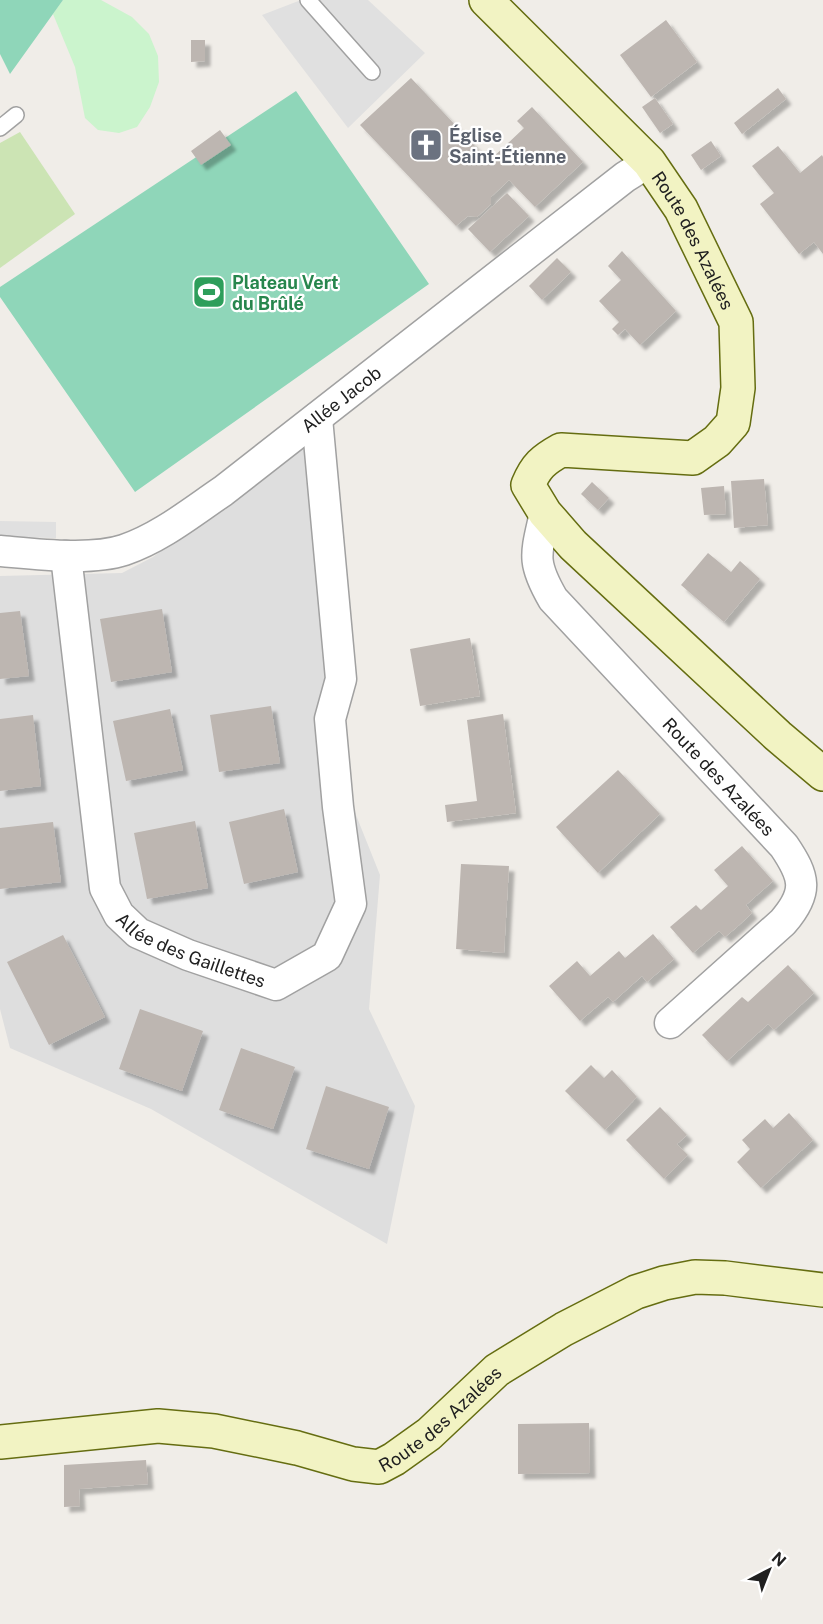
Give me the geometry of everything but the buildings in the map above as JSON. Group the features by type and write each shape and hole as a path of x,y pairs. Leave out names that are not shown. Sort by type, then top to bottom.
{"main road":[{"name":"Route des Azalées","path":"486,0 649,162 681,209 736,322 738,388 733,423 717,441 693,458 561,450 546,458 534,469 528,485 545,513 573,545 778,736 823,774"},
{"name":"Route des Azalées","path":"0,1442 158,1426 214,1431 297,1448 353,1464 379,1467 429,1434 497,1370 564,1329 636,1292 664,1283 695,1277 724,1278 823,1290"}],"street":[{"name":"Allée Jacob","path":"0,551 66,556 123,550 154,536 223,491 625,177 649,162"},
{"name":"Allée des Gaillettes","path":"66,556 105,888 119,915 138,933 188,955 276,985 327,956 351,903 338,807 330,719 341,679 317,418"},
{"name":"Route des Azalées","path":"545,513 536,558 542,579 553,599 784,846 798,867 802,889 796,907 783,922 670,1023"}],"lane":[{"path":"308,0 372,72"},
{"path":"0,128 16,115"}],"shaded area":[{"path":"301,0 368,0 425,53 348,128 262,15"},
{"path":"311,438 353,688 330,750 380,875 369,1009 415,1106 387,1244 151,1109 10,1048 0,1009 0,576 122,573 153,557"},
{"path":"0,521 56,522 56,538 0,537"}],"green space":[{"path":"0,0 63,0 10,74 0,54"},
{"path":"63,0 101,0 132,17 149,34 158,56 159,82 150,107 137,127 119,133 98,130 85,118 75,67 53,14"},
{"name":"Plateau Vert du Brûlé","path":"296,91 429,284 135,492 0,297 0,287"},
{"path":"20,132 75,214 0,268 0,143"}],"place":[{"name":"Église Saint-Étienne","path":"426,145"},
{"name":"Plateau Vert du Brûlé","path":"209,292"}]}
